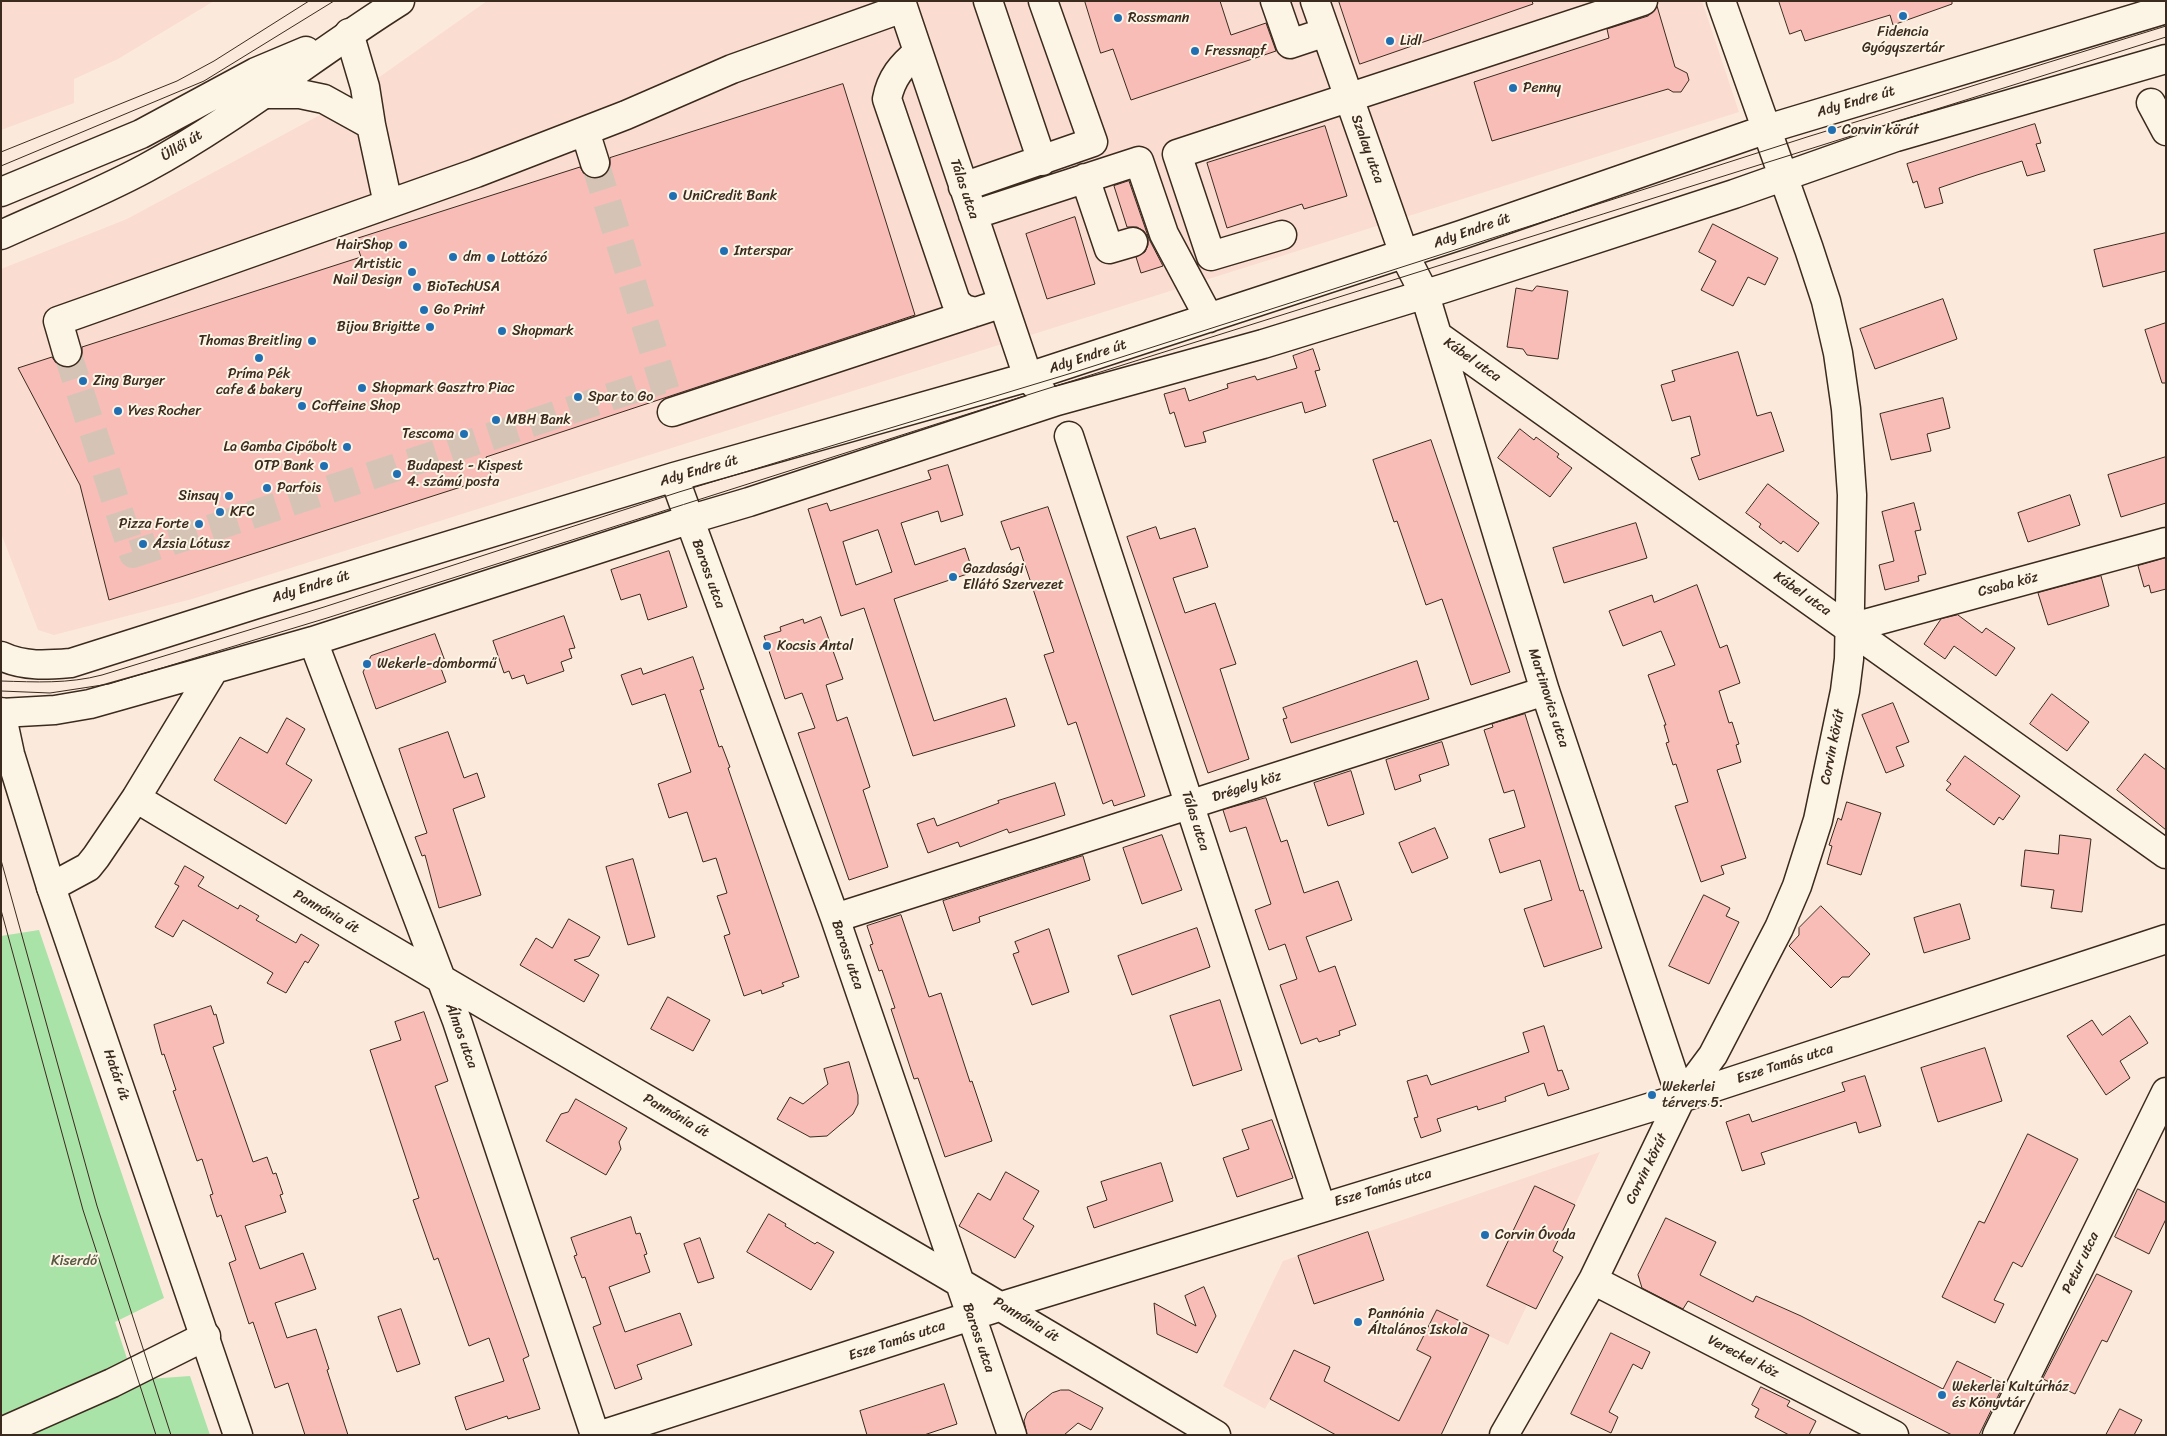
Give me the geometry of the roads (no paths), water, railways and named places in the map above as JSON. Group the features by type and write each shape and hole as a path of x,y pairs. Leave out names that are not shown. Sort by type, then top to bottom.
{"street":[{"name":"Üllői út","path":"1,235 146,168 267,94 349,33 400,1"},
{"path":"988,1 1042,161"},
{"path":"914,176 959,174 1042,161 1093,142 1043,1"},
{"path":"1275,1 1290,44 1326,32"},
{"name":"Szalay utca","path":"1314,1 1404,254 1425,294"},
{"path":"1282,235 1211,256 1177,154 1643,1"},
{"name":"Corvin körút","path":"1504,1435 1593,1280 1681,1098 1714,1055 1779,928 1797,886 1818,820 1833,756 1845,691 1850,628 1852,495 1846,409 1838,353 1826,301 1784,176 1721,1"},
{"path":"67,352 58,321 334,225 476,173 585,131 732,69 902,5"},
{"name":"Tálas utca","path":"902,5 1028,377 1040,391 1057,401"},
{"name":"Ady Endre út","path":"1,656 15,662 42,665 71,663 248,606 674,478 1028,377 1404,254 1767,129 2166,9"},
{"name":"Üllői út","path":"1,192 141,134 256,72 349,33"},
{"path":"349,33 365,87 370,125 388,204"},
{"path":"918,52 897,72 890,84 887,99 956,302 964,309 975,312"},
{"path":"1,712 55,710 90,704 313,642 1057,401 1263,344 1425,294 1784,176 1896,137 2166,59"},
{"path":"267,94 300,94 324,100 370,125"},
{"path":"2151,103 2166,131"},
{"path":"585,131 595,163"},
{"path":"973,215 1139,161 1150,237 1209,318"},
{"path":"1085,178 1109,249 1150,237"},
{"name":"Martinovics utca","path":"1425,294 1545,691 1681,1098"},
{"path":"672,412 1003,303"},
{"name":"Kábel utca","path":"1438,336 2166,854"},
{"path":"1016,415 1024,396 1028,377"},
{"name":"Tálas utca","path":"1069,436 1321,1207"},
{"name":"Baross utca","path":"674,478 834,918 1012,1435"},
{"name":"Csaba köz","path":"1850,628 2166,542"},
{"name":"Álmos utca","path":"313,642 439,978 457,1021 595,1435"},
{"path":"50,887 88,867 136,798 213,671"},
{"name":"Drégely köz","path":"834,918 1545,691"},
{"name":"Határ út","path":"1,712 10,754 50,887 206,1336 238,1435"},
{"name":"Pannónia út","path":"136,798 439,978 958,1280 1216,1435"},
{"name":"Esze Tamás utca","path":"600,1435 1002,1306 1681,1098 2166,939"},
{"name":"Petur utca","path":"1997,1435 2166,1092"},
{"name":"Vereckei köz","path":"1593,1280 1894,1435"},
{"path":"1,1432 112,1383 206,1336"}],"tunnel":[{"path":"595,163 668,398"},
{"path":"67,352 133,554 662,380"}],"tram line":[{"path":"1,152 177,81 214,61 309,1"},
{"path":"1,166 204,81 334,1"},
{"path":"1,681 64,681 102,675 324,607 679,492 1075,372 1807,137 2166,26"},
{"path":"1,691 50,693 109,684 327,618 1040,391 2166,37"},
{"path":"1,860 97,1206 171,1435"},
{"path":"1,910 83,1210 156,1435"}],"place":[{"name":"Fidencia Gyógyszertár","path":"1903,16"},
{"name":"Rossmann","path":"1118,18"},
{"name":"Lidl","path":"1390,41"},
{"name":"Fressnapf","path":"1195,51"},
{"name":"Penny","path":"1513,88"},
{"name":"Corvin körút","path":"1832,130"},
{"name":"UniCredit Bank","path":"673,196"},
{"name":"HairShop","path":"403,245"},
{"name":"Interspar","path":"724,251"},
{"name":"dm","path":"453,257"},
{"name":"Lottózó","path":"491,258"},
{"name":"Artistic Nail Design","path":"412,272"},
{"name":"BioTechUSA","path":"417,287"},
{"name":"Go Print","path":"424,310"},
{"name":"Bijou Brigitte","path":"430,327"},
{"name":"Shopmark","path":"502,331"},
{"name":"Thomas Breitling","path":"312,341"},
{"name":"Príma Pék cafe & bakery","path":"259,358"},
{"name":"Zing Burger","path":"83,381"},
{"name":"Shopmark Gasztro Piac","path":"362,388"},
{"name":"Spar to Go","path":"578,397"},
{"name":"Coffeine Shop","path":"302,406"},
{"name":"Yves Rocher","path":"118,411"},
{"name":"MBH Bank","path":"496,420"},
{"name":"Tescoma","path":"464,434"},
{"name":"La Gamba Cipőbolt","path":"347,447"},
{"name":"OTP Bank","path":"324,466"},
{"name":"Budapest - Kispest 4. számú posta","path":"397,474"},
{"name":"Parfois","path":"267,488"},
{"name":"Sinsay","path":"229,496"},
{"name":"KFC","path":"220,512"},
{"name":"Pizza Forte","path":"199,524"},
{"name":"Ázsia Lótusz","path":"143,544"},
{"name":"Gazdasági Ellátó Szervezet","path":"953,577"},
{"name":"Kocsis Antal","path":"767,646"},
{"name":"Wekerle-dombormű","path":"367,664"},
{"name":"Wekerlei térvers 5.","path":"1652,1095"},
{"name":"Corvin Óvoda","path":"1485,1235"},
{"name":"Pannónia Általános Iskola","path":"1358,1322"},
{"name":"Wekerlei Kultúrház és Könyvtár","path":"1942,1395"}],"park label":[{"name":"Kiserdő","path":"74,1261"}]}
